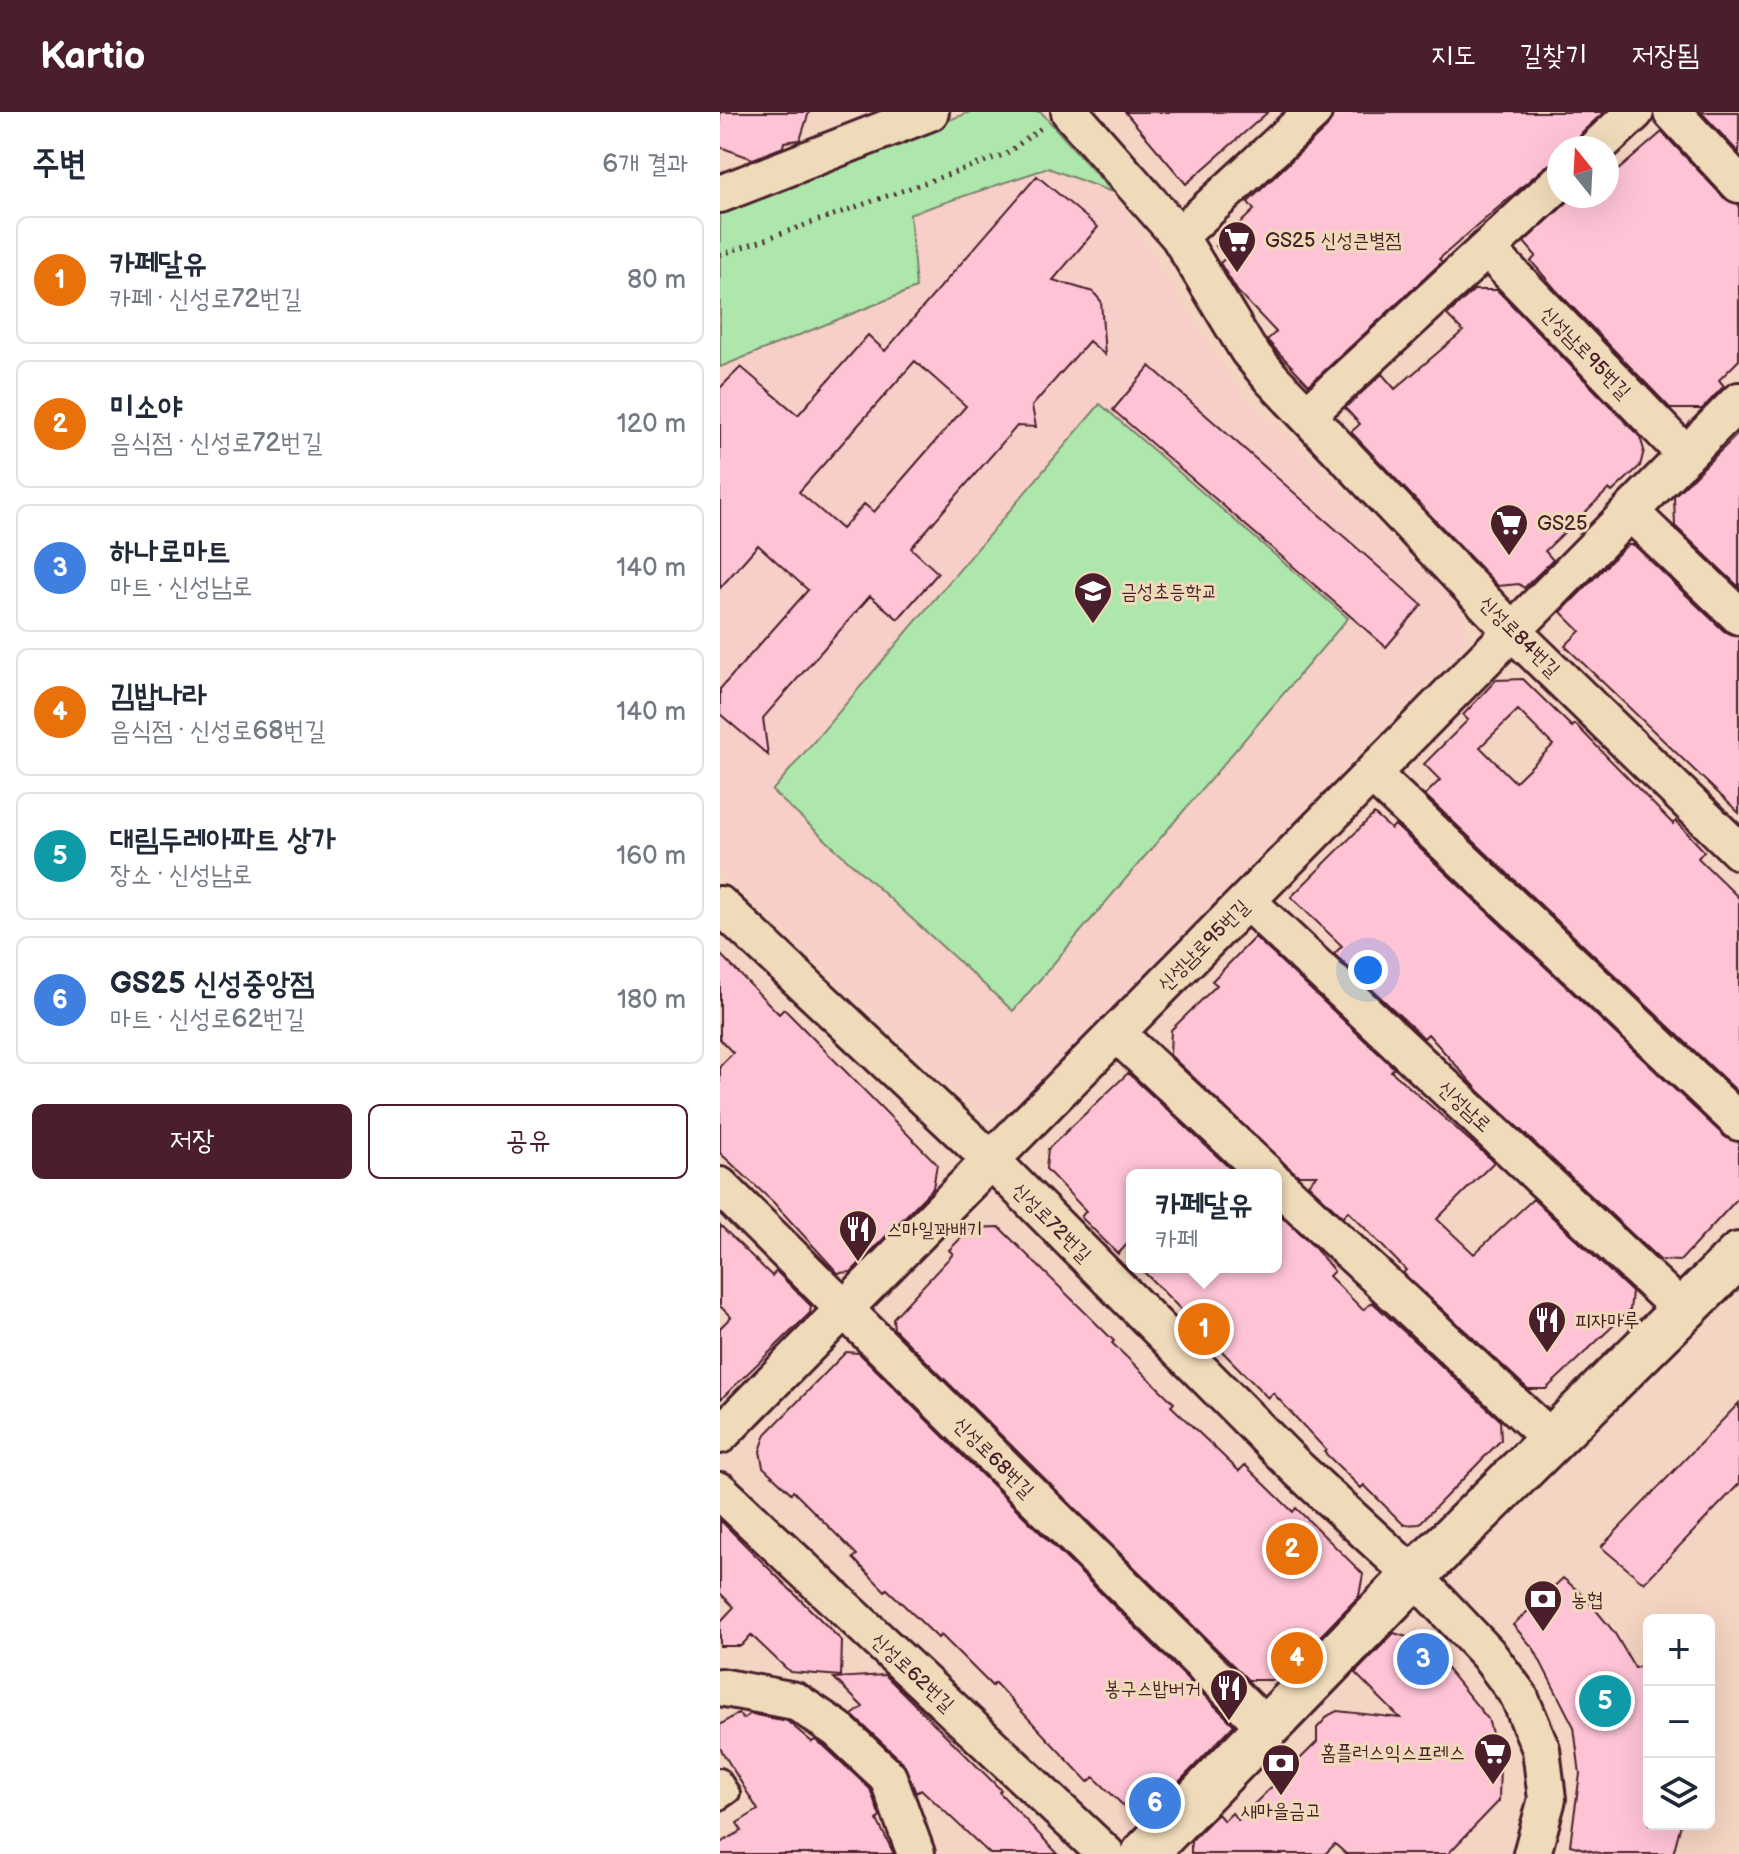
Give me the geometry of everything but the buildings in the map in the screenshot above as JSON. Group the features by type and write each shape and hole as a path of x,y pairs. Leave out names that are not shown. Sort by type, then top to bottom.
{"street":[{"path":"720,194 930,112"},
{"path":"1179,236 1313,112"},
{"path":"1609,136 1635,112"},
{"path":"1672,112 1739,184"},
{"name":"신성로84번길","path":"1057,119 1179,236 1248,350 1272,379 1512,631 1739,851"},
{"path":"1308,414 1547,193"},
{"name":"신성남로95번길","path":"1487,249 1686,455"},
{"name":"신성남로95번길","path":"720,1435 1739,401"},
{"path":"1630,512 1739,616"},
{"path":"1372,774 1739,1122"},
{"name":"신성남로","path":"1247,901 1684,1312"},
{"name":"신성로72번길","path":"720,905 991,1160 1298,1469 1414,1576"},
{"path":"1116,1033 1262,1169"},
{"name":"신성로68번길","path":"720,1186 1267,1728"},
{"path":"1282,1189 1552,1440"},
{"path":"1144,1854 1414,1576 1739,1255"},
{"name":"신성로62번길","path":"720,1491 1106,1854"},
{"path":"1414,1576 1487,1653 1519,1696 1541,1749 1547,1799 1532,1854"},
{"path":"720,1687 795,1701 837,1729 888,1777 916,1854"}],"lane":[{"path":"720,1778 730,1793 720,1800"}],"path":[{"path":"720,255 1006,154 1057,119"}],"shaded area":[{"name":"금성초등학교","path":"1048,168 1112,192 1236,387 1464,610 1467,640 1017,1106 980,1113 720,871 720,367 915,288 910,214"}],"green space":[{"path":"970,112 1041,112 1112,192 1048,168 910,214 916,288 720,367 720,208"},
{"path":"1100,404 1348,618 1013,1011 772,791"}],"place":[{"name":"GS25 신성큰별점","path":"1237,274"},
{"name":"GS25","path":"1509,557"},
{"name":"금성초등학교","path":"1093,625"},
{"name":"스마일꽈배기","path":"858,1263"},
{"name":"카페달유","path":"1204,1329"},
{"name":"피자마루","path":"1547,1354"},
{"name":"미소야","path":"1292,1549"},
{"name":"농협","path":"1543,1633"},
{"name":"김밥나라","path":"1297,1658"},
{"name":"하나로마트","path":"1423,1659"},
{"name":"대림두레아파트 상가","path":"1605,1701"},
{"name":"봉구스밥버거","path":"1229,1722"},
{"name":"홈플러스익스프레스","path":"1493,1786"},
{"name":"새마을금고","path":"1281,1797"},
{"name":"GS25 신성중앙점","path":"1155,1803"}]}
